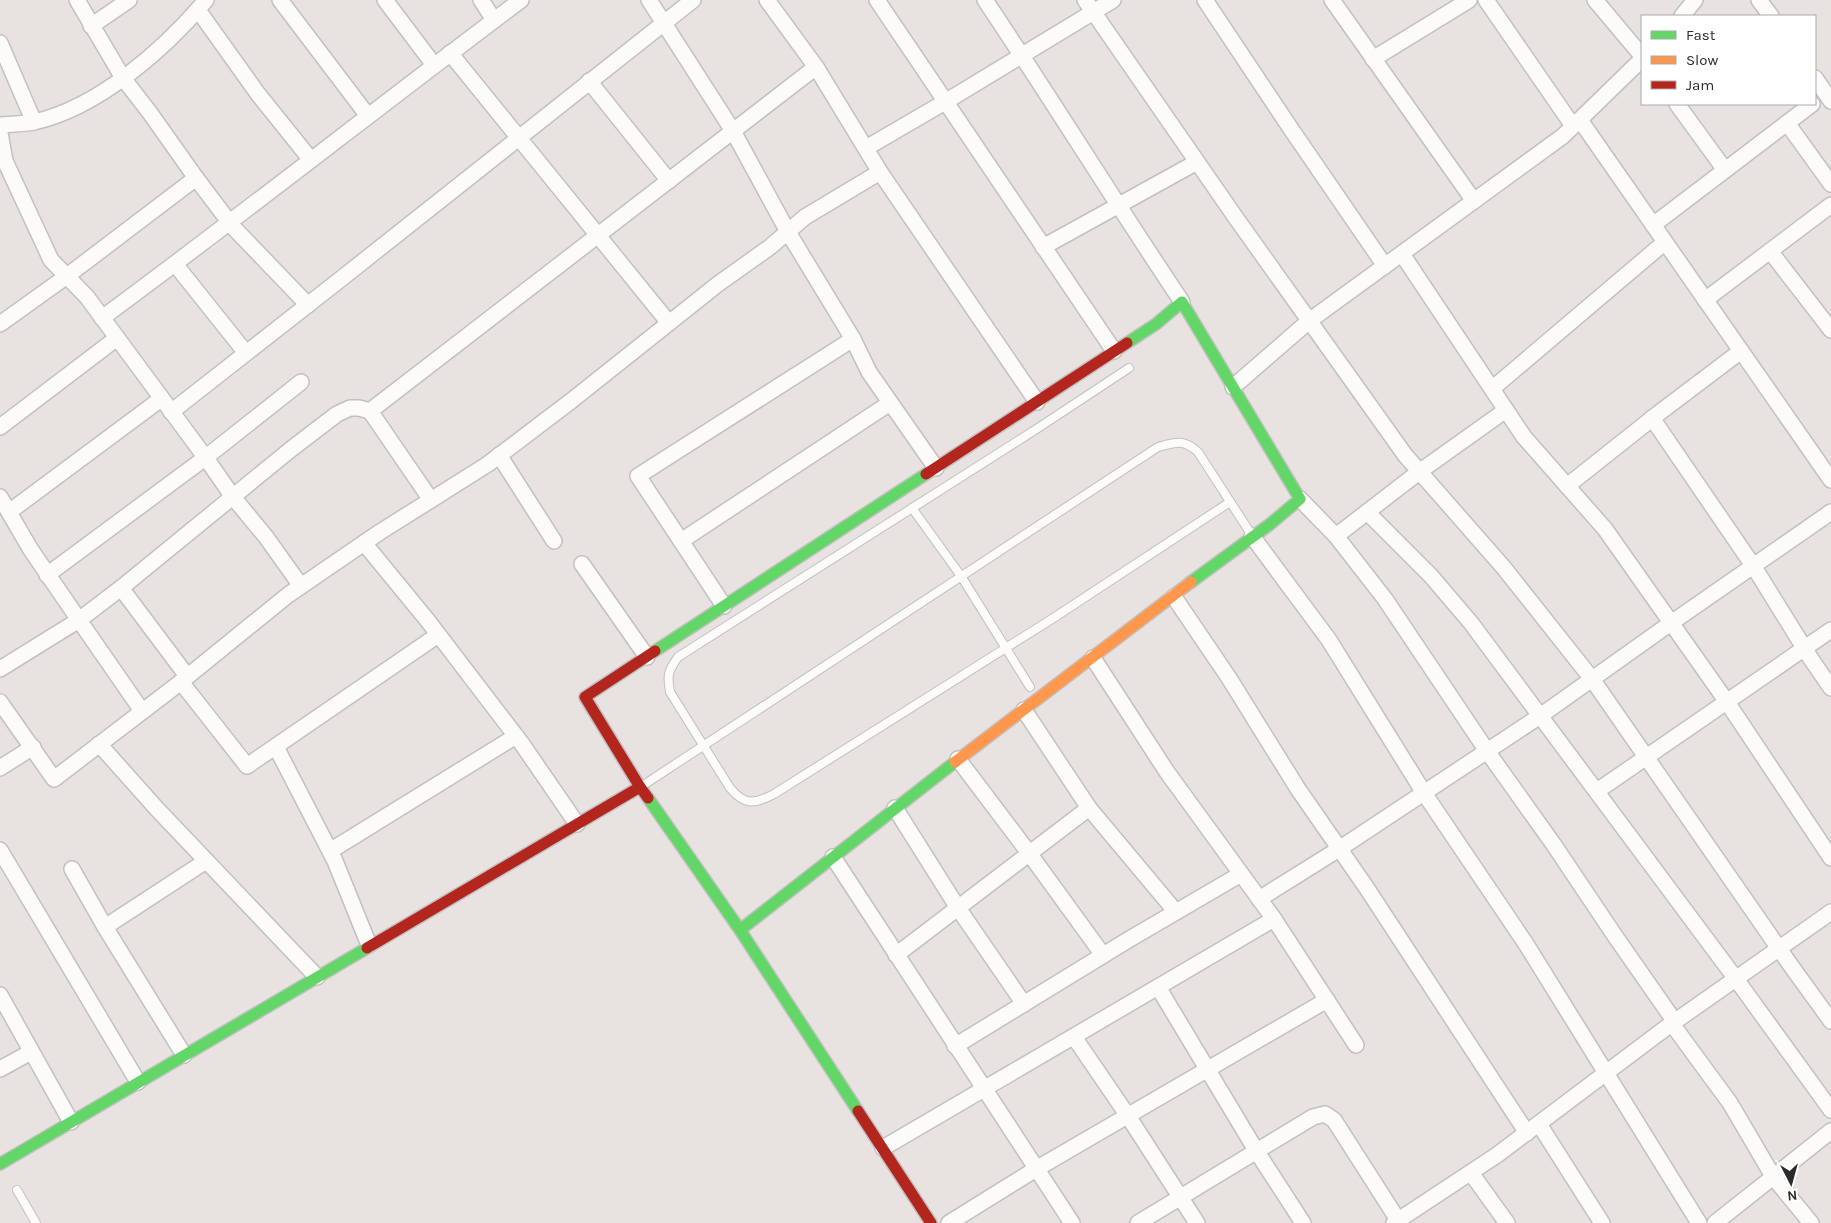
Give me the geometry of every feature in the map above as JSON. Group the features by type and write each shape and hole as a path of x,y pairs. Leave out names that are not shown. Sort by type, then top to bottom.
{"street":[{"path":"78,0 91,26 123,78 150,112 196,178 231,223 308,305"},
{"path":"91,26 129,0"},
{"path":"280,0 368,116"},
{"path":"386,0 434,65"},
{"path":"482,0 494,20"},
{"path":"102,318 231,223 434,65 521,0"},
{"path":"649,0 734,131 788,232 853,339 869,372 936,468"},
{"path":"170,412 693,0"},
{"path":"767,0 816,67 880,172 1037,402"},
{"path":"878,0 1114,351"},
{"path":"985,0 1117,206 1182,302 1300,499 1336,536 1385,599 1487,751 1554,845 1730,1103 1774,1178 1811,1223"},
{"path":"866,148 1022,55 1089,6 1113,0"},
{"path":"1205,0 1385,266"},
{"path":"1332,0 1474,201"},
{"path":"1373,59 1469,0"},
{"path":"1486,0 1653,225 1831,480"},
{"path":"1596,0 1641,57"},
{"path":"1683,15 1695,0"},
{"path":"1759,0 1770,15"},
{"path":"0,126 34,122 74,108 123,78 184,26 202,5 258,94 311,160"},
{"path":"1089,6 1404,455 1504,568 1592,679 1778,948 1831,1021"},
{"path":"0,43 34,122"},
{"path":"450,53 669,323"},
{"path":"1233,387 1309,321 1562,136 1641,59"},
{"path":"370,411 816,67"},
{"path":"589,81 669,181"},
{"path":"1816,82 1821,100"},
{"path":"1678,105 1725,170"},
{"path":"1653,225 1787,123 1814,105"},
{"path":"1787,123 1831,184"},
{"path":"0,133 5,161 51,260 87,297 233,498 266,537 301,586"},
{"path":"1043,247 1197,162"},
{"path":"0,702 54,779 301,586 500,455 805,217 880,172"},
{"path":"0,324 67,276 196,178"},
{"path":"1706,300 1831,205"},
{"path":"1493,388 1665,242"},
{"path":"1770,251 1831,330"},
{"path":"1402,254 1524,437 1605,529 1727,702 1831,858"},
{"path":"175,264 246,354"},
{"path":"931,1223 740,930 640,787 585,697 1156,324 1182,302"},
{"path":"0,426 116,338"},
{"path":"724,606 638,476 853,339"},
{"path":"1567,486 1652,418 1741,351"},
{"path":"48,575 205,458 301,382"},
{"path":"8,512 161,399"},
{"path":"681,541 890,403"},
{"path":"0,669 79,620 122,588 290,450 337,414 350,408 370,411 431,500"},
{"path":"1336,536 1506,410"},
{"path":"1652,418 1754,567 1804,649 1831,688"},
{"path":"500,455 554,541"},
{"path":"0,497 31,550 142,711"},
{"path":"740,930 958,759 1269,525 1300,499"},
{"path":"1368,512 1431,576 1472,623 1831,1110"},
{"path":"1259,899 1340,849 1540,716 1831,512"},
{"path":"1252,536 1329,640 1424,793 1526,944 1699,1223"},
{"path":"364,543 516,736 578,824"},
{"path":"582,564 647,657"},
{"path":"122,588 184,679 247,766 438,635"},
{"path":"1174,596 1229,678 1298,788 1533,1128 1602,1223"},
{"path":"1597,791 1831,630"},
{"path":"1093,658 1167,772 1274,919 1356,1045"},
{"path":"1024,710 1089,808 1176,912"},
{"path":"330,850 516,736"},
{"path":"99,744 157,809 317,977"},
{"path":"0,768 33,747"},
{"path":"276,747 330,850 370,946"},
{"path":"958,759 1103,955"},
{"path":"0,1164 640,787"},
{"path":"895,808 958,908 1024,1004"},
{"path":"896,954 1089,808"},
{"path":"2,857 138,1082"},
{"path":"833,857 1072,1223"},
{"path":"105,928 206,861"},
{"path":"72,869 105,928 184,1054"},
{"path":"955,1046 1103,955 1241,874"},
{"path":"1138,1223 1313,1118 1325,1114 1334,1120 1403,1220 1533,1128 1778,948 1831,912"},
{"path":"883,1148 1274,919"},
{"path":"1158,987 1257,1152 1303,1223"},
{"path":"0,995 71,1122"},
{"path":"949,1223 1036,1169 1327,1000"},
{"path":"1074,1037 1197,1223"},
{"path":"0,1069 31,1052"},
{"path":"1719,1222 1831,1131"},
{"path":"1471,1172 1507,1223"}],"lane":[{"path":"1129,368 678,657 669,670 667,679 670,692 730,788 737,796 753,802 762,801 1006,648 1230,502"},
{"path":"640,787 1158,447 1173,443 1188,443 1198,452 1252,536"},
{"path":"912,508 961,576 1030,687"},
{"path":"17,1190 36,1223"}],"traffic: fast":[{"path":"1127,343 1156,324 1182,302 1300,499 1269,525 1191,582"},
{"path":"655,651 926,474"},
{"path":"740,930 955,762"},
{"path":"648,798 740,930 858,1111"},
{"path":"0,1164 367,948"}],"traffic: slow":[{"path":"955,762 1191,582"}],"traffic: jam":[{"path":"926,474 1127,343"},
{"path":"640,787 585,697 655,651"},
{"path":"367,948 640,787 648,798"},
{"path":"858,1111 931,1223"}]}
